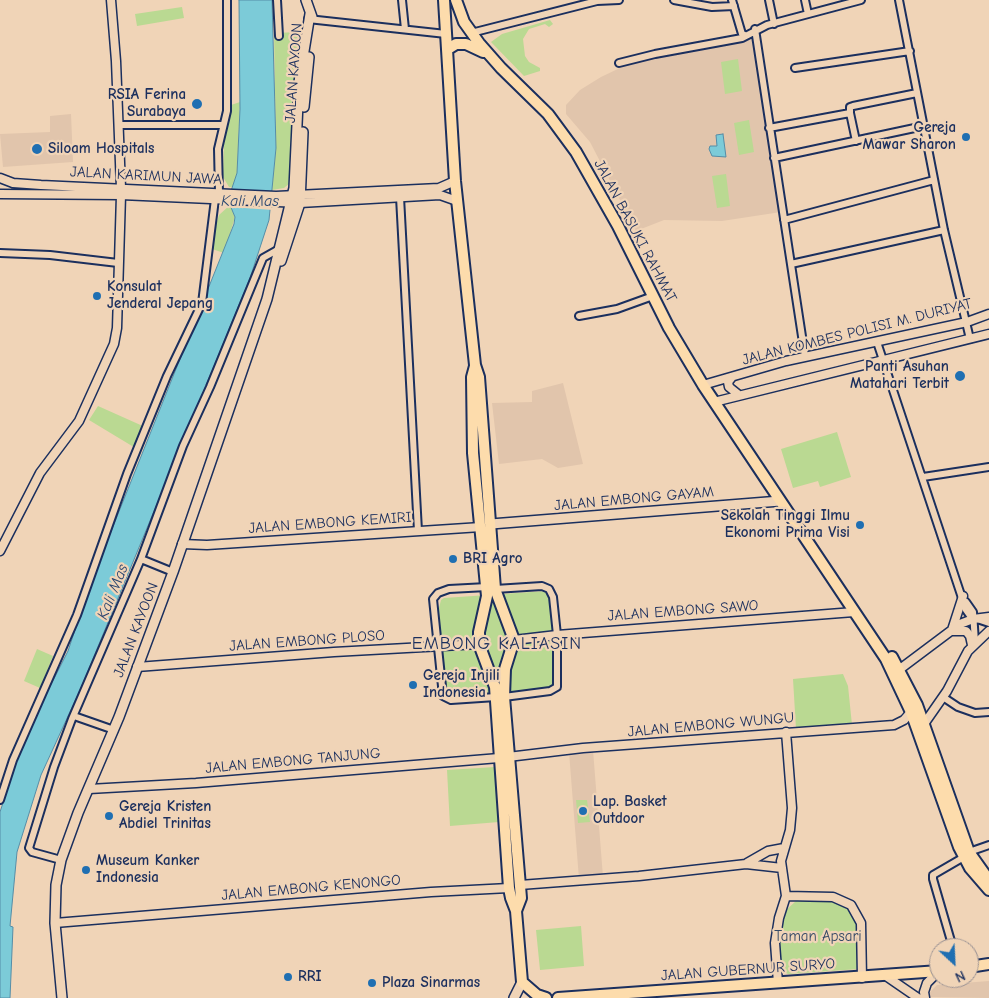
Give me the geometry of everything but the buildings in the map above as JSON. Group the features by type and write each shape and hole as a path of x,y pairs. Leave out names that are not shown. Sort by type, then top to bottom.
{"main road":[{"path":"306,0 310,18"},
{"path":"444,0 455,181 460,233 463,239 475,365 479,377 491,588 479,632 479,644 500,697"},
{"name":"JALAN BASUKI RAHMAT","path":"456,0 460,14 471,33 490,56 554,120 576,152 618,226 669,328 717,406"},
{"name":"JALAN KAYOON","path":"273,274 286,248 296,199 299,82 310,18"},
{"path":"448,49 456,44 466,44 490,56"},
{"path":"451,92 454,96 466,232 463,239"},
{"name":"JALAN KAYOON","path":"62,998 55,923 56,880 61,860 114,730 173,572 253,344 279,249 296,199"},
{"path":"717,406 886,659 911,712 950,826 989,890"},
{"path":"717,406 812,538 900,669 924,724 966,854 989,880"},
{"name":"JALAN EMBONG GAYAM","path":"486,526 780,501"},
{"path":"491,588 514,640 505,669 500,697 509,888 516,911 522,982 514,998"},
{"path":"504,757 520,885 521,898 516,911"},
{"name":"JALAN GUBERNUR SURYO","path":"558,998 929,972"},
{"path":"522,982 537,995 546,998"}],"street":[{"path":"0,551 40,473 79,421 114,344 117,328 121,191 119,125 110,0"},
{"path":"0,800 13,760 77,615 127,474 167,376 202,303 217,196 218,149 228,111 227,0"},
{"path":"277,0 279,36"},
{"path":"402,0 405,29"},
{"path":"471,33 597,1 619,0"},
{"path":"674,0 712,7 733,3 742,34 745,35"},
{"path":"769,0 774,24"},
{"path":"805,0 808,14"},
{"path":"619,63 745,35 766,25 861,0"},
{"path":"899,0 944,230 970,339"},
{"path":"310,18 446,34"},
{"path":"755,29 805,356"},
{"path":"795,68 910,51"},
{"path":"856,142 850,113 853,106 918,93"},
{"path":"769,128 850,113"},
{"path":"119,125 223,125"},
{"path":"774,158 924,126"},
{"name":"JALAN KARIMUN JAWA","path":"0,178 41,189"},
{"path":"784,220 934,180"},
{"path":"296,199 439,188 455,181"},
{"name":"JALAN KARIMUN JAWA","path":"0,194 41,189 296,199"},
{"path":"296,199 440,195 457,201"},
{"path":"400,197 418,531"},
{"path":"791,264 944,230"},
{"path":"61,860 32,852 29,846 74,716 141,560 183,446 210,387 262,258 279,249"},
{"path":"0,253 50,255 118,263"},
{"path":"579,316 617,309 653,296"},
{"name":"JALAN KOMBES POLISI M. DURIYAT","path":"703,385 805,356 967,322 989,314"},
{"path":"717,406 739,395 989,334"},
{"path":"877,342 968,614 989,623"},
{"path":"732,377 728,382 729,387 739,395"},
{"path":"923,477 989,467"},
{"name":"JALAN EMBONG KEMIRI","path":"182,544 486,526"},
{"path":"141,560 173,572"},
{"path":"546,587 553,597 557,634 557,687 550,690 500,697 446,699 441,691 434,595 449,589 491,588 546,587"},
{"path":"951,630 962,596"},
{"name":"JALAN EMBONG SAWO","path":"514,640 557,634 854,612"},
{"path":"900,669 951,630 973,616 986,617"},
{"path":"973,616 974,643"},
{"path":"951,630 966,631 974,643"},
{"path":"924,724 943,697 974,643 989,631"},
{"name":"JALAN EMBONG PLOSO","path":"137,667 479,644"},
{"path":"943,697 958,707 975,713 989,712"},
{"name":"JALAN EMBONG WUNGU","path":"504,757 582,748 894,725 904,720 911,712"},
{"path":"74,716 114,730"},
{"path":"778,983 775,937 786,896 782,868 784,848 790,830 792,808 786,732"},
{"name":"JALAN EMBONG TANJUNG","path":"89,789 196,783 504,757"},
{"path":"950,938 933,875 966,854 989,845"},
{"path":"746,864 768,851 784,848"},
{"path":"520,885 639,876 746,864 782,868"},
{"name":"JALAN EMBONG KENONGO","path":"55,923 362,897 509,888"},
{"path":"786,896 833,898 852,905 861,923 862,978"},
{"path":"886,976 918,998"},
{"path":"925,998 924,992 929,981"}],"shaded area":[{"path":"754,32 781,212 722,221 664,220 636,231 590,142 566,114 566,105 580,90 601,77 643,57"},
{"name":"Siloam Hospitals","path":"71,114 73,162 3,167 0,134 50,132 50,116"},
{"path":"563,383 583,464 558,468 542,459 499,464 492,403 532,402 532,391"},
{"path":"593,750 603,877 579,879 569,752"},
{"path":"989,981 989,998 929,997 930,992 934,988 979,988 979,982"}],"green space":[{"path":"182,7 184,18 137,26 135,14"},
{"path":"550,20 553,24 549,27 545,24 529,29 523,39 525,56 529,62 540,68 540,71 524,76 491,42 502,34"},
{"path":"300,32 296,56 290,183 284,188 272,190 276,148 274,33"},
{"path":"738,59 742,91 725,94 721,62"},
{"path":"240,102 237,173 234,187 229,187 223,177 224,144 231,105"},
{"path":"749,120 754,152 739,155 734,123"},
{"path":"726,174 730,206 717,208 712,176"},
{"path":"230,205 235,217 224,253 209,248 219,215"},
{"path":"98,406 145,427 137,449 89,420"},
{"path":"837,432 851,477 820,487 818,481 793,488 781,449"},
{"path":"546,591 551,599 558,682 550,689 451,699 444,693 439,608 441,600 444,598"},
{"path":"37,649 53,656 40,688 24,681"},
{"path":"843,674 848,686 852,725 796,729 793,679"},
{"path":"495,767 499,822 450,826 447,770"},
{"name":"Lap. Basket Outdoor","path":"576,800 587,800 590,822 578,823"},
{"name":"Taman Apsari","path":"796,901 827,901 845,905 852,910 859,927 859,969 788,974 784,972 779,955 785,911"},
{"path":"581,926 584,966 540,970 536,930"}],"water":[{"name":"Kali Mas","path":"239,0 272,0 276,148 269,220 250,278 200,400 80,690 41,775 17,852 10,926 13,927 10,998 0,998 0,812 24,738 68,651 92,579 234,224 235,217 230,205 230,194 237,173 240,109"},
{"path":"723,134 726,157 712,156 709,149 710,146 717,146 716,135"}],"pier":[{"path":"230,190 274,192 273,210 229,207"}],"place":[{"name":"RSIA Ferina Surabaya","path":"197,104"},
{"name":"Gereja Mawar Sharon","path":"966,137"},
{"name":"Siloam Hospitals","path":"37,149"},
{"name":"Konsulat Jenderal Jepang","path":"97,296"},
{"name":"Panti Asuhan Matahari Terbit","path":"960,376"},
{"name":"Sekolah Tinggi Ilmu Ekonomi Prima Visi","path":"860,525"},
{"name":"BRI Agro","path":"453,559"},
{"name":"Gereja Injili Indonesia","path":"413,685"},
{"name":"Lap. Basket Outdoor","path":"583,811"},
{"name":"Gereja Kristen Abdiel Trinitas","path":"109,816"},
{"name":"Museum Kanker Indonesia","path":"86,870"},
{"name":"RRI","path":"288,977"},
{"name":"Plaza Sinarmas","path":"372,983"}],"district":[{"name":"EMBONG KALIASIN","path":"497,644"}]}
